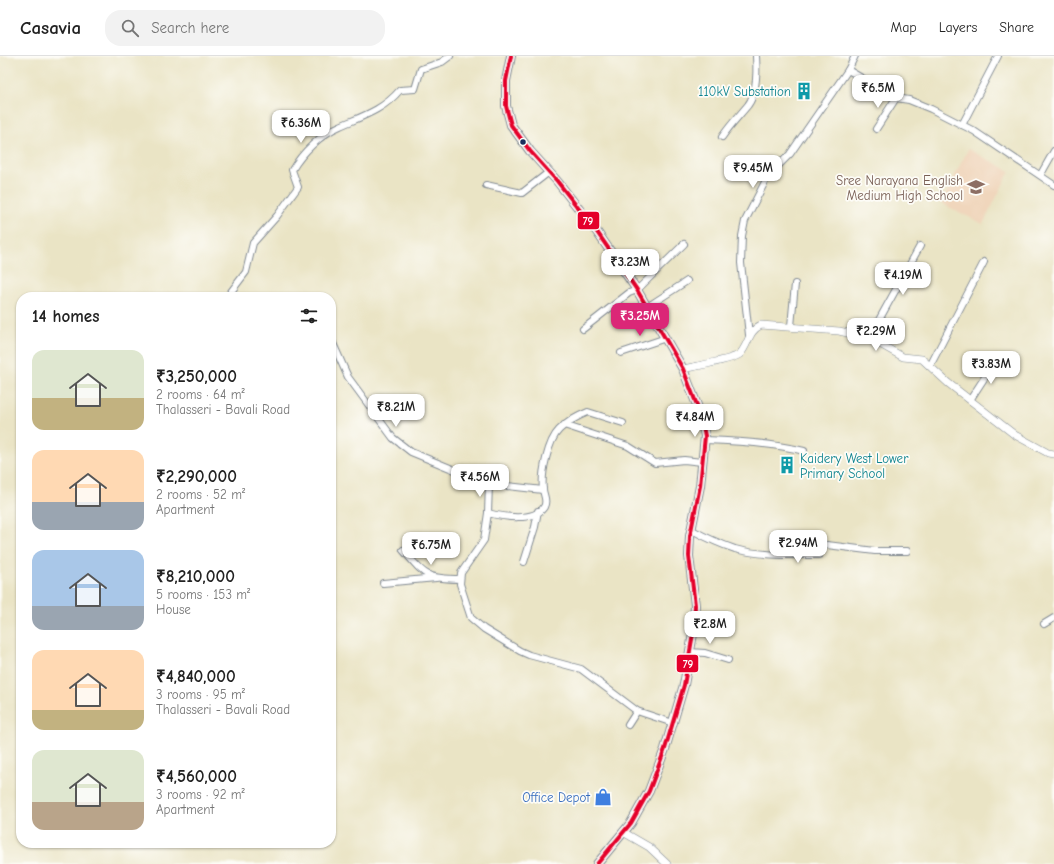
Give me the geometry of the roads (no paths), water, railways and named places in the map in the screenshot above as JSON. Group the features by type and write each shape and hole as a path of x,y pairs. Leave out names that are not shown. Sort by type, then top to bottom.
{"main road":[{"path":"511,56 506,81 506,106 511,125 530,151 549,172 597,232 637,290 683,369 700,413 705,440 700,486 689,556 695,605 694,628 684,684 673,723 649,790 631,823 597,864"}],"street":[{"path":"230,292 246,272 253,243 277,216 298,187 292,170 309,148 338,126 353,121 389,103 400,90 415,89 421,69 442,62 450,56"},
{"path":"722,137 732,122 749,104 756,83 756,56"},
{"path":"749,335 741,263 742,236 745,222 768,176 790,154 848,70 855,56"},
{"path":"962,125 998,56"},
{"path":"848,70 896,98 909,100 931,109 962,125 1041,174 1054,185"},
{"path":"876,129 896,98"},
{"path":"1041,174 1054,151"},
{"path":"486,185 522,193 549,172"},
{"path":"583,329 629,293 637,290 684,244"},
{"path":"869,338 920,246"},
{"path":"930,366 984,262"},
{"path":"647,307 687,281"},
{"path":"790,326 795,284"},
{"path":"683,369 732,358 740,353 754,328 761,325 839,330 869,338 903,357 922,358 948,383 1015,434 1048,453 1054,454"},
{"path":"621,354 666,338"},
{"path":"336,350 348,377 393,438 411,452 489,484 543,490"},
{"path":"970,400 996,360"},
{"path":"488,513 509,518 534,514 544,507 546,501 543,490 548,452 555,434 564,425 588,412 623,423"},
{"path":"564,425 628,446 655,463 684,460 702,462"},
{"path":"705,440 782,446 804,451"},
{"path":"489,484 488,513 484,540 461,573 460,579 460,584 472,618 484,629 529,655 580,669 637,711 673,723"},
{"path":"524,562 536,527 538,511"},
{"path":"692,530 709,539 735,549 754,553 819,555 822,546 875,551 907,551"},
{"path":"403,550 421,571 436,578"},
{"path":"382,583 436,578 460,579"},
{"path":"1044,624 1054,618"},
{"path":"689,652 705,653 728,660"},
{"path":"628,725 637,711"},
{"path":"623,832 649,847 667,864"}],"place":[{"name":"110kV Substation","path":"804,91"},
{"name":"Sree Narayana English Medium High School","path":"976,187"},
{"name":"Kaidery West Lower Primary School","path":"787,465"},
{"name":"Office Depot","path":"603,797"}]}
